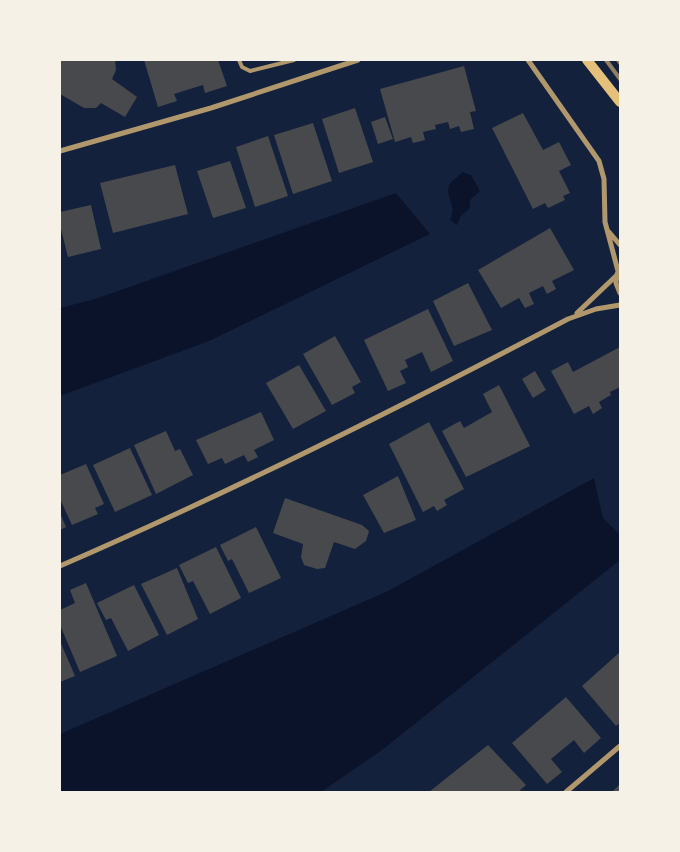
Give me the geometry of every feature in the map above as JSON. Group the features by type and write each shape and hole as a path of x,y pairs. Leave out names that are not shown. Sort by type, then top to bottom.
{"main road":[{"path":"588,60 620,102"}],"street":[{"path":"60,151 211,108 358,60"},
{"path":"528,60 599,161 604,179 603,206 618,271 616,284 620,293"},
{"path":"607,229 620,245"},
{"path":"568,319 594,298 618,271"},
{"path":"60,566 313,451 568,319 596,308 620,305"},
{"path":"566,792 620,746"}],"lane":[{"path":"239,60 242,67 250,71 294,60"}],"water":[{"path":"462,172 471,175 480,191 470,200 470,208 461,216 457,225 450,220 452,205 448,189 451,182"},
{"path":"396,193 430,234 209,341 60,396 60,308 95,299"},
{"path":"594,478 603,518 620,535 620,560 382,750 321,792 60,792 60,734 388,591"}],"building":[{"path":"115,60 116,70 112,79 137,97 125,117 101,103 96,108 84,108 60,94 60,61"},
{"path":"144,60 218,60 227,86 205,93 203,85 174,94 177,101 158,107"},
{"path":"464,66 476,111 470,112 474,129 461,132 459,126 450,129 448,122 435,125 436,129 423,132 425,140 413,143 411,137 395,142 380,89"},
{"path":"355,108 373,162 339,173 322,119"},
{"path":"523,113 543,150 559,142 571,165 559,171 570,193 563,196 565,200 548,208 545,203 533,209 492,128"},
{"path":"385,117 393,139 378,144 371,122"},
{"path":"313,123 332,181 293,194 274,135"},
{"path":"268,136 288,196 255,207 236,147"},
{"path":"230,161 246,208 213,218 197,171"},
{"path":"175,165 188,214 113,233 100,183"},
{"path":"91,205 101,249 68,257 60,225 60,212"},
{"path":"550,228 574,270 552,281 556,289 547,294 543,286 529,293 534,304 525,308 519,298 501,308 478,270"},
{"path":"468,283 492,330 454,346 433,301"},
{"path":"428,309 453,361 431,372 422,352 405,360 408,367 400,371 406,383 388,391 364,340"},
{"path":"335,336 361,382 352,387 355,393 332,405 303,354"},
{"path":"620,347 620,387 610,392 611,395 599,402 602,408 593,414 589,406 574,414 551,371 568,362 573,372"},
{"path":"299,365 326,411 293,429 266,383"},
{"path":"535,371 546,390 533,398 522,379"},
{"path":"499,385 530,446 466,477 442,431 460,421 464,428 492,412 483,394"},
{"path":"261,412 274,440 254,450 258,457 248,462 244,455 225,464 222,458 208,464 196,440"},
{"path":"429,422 464,489 444,500 447,505 437,511 434,506 423,512 389,444"},
{"path":"166,431 175,451 180,449 193,475 156,494 134,445"},
{"path":"130,448 152,495 115,512 93,465"},
{"path":"86,464 104,504 95,508 98,514 72,525 60,499 60,475"},
{"path":"398,476 416,520 384,533 363,495"},
{"path":"285,498 362,525 369,531 366,541 355,549 334,542 325,568 317,569 304,565 301,557 303,544 273,533"},
{"path":"60,513 66,527 60,530"},
{"path":"256,527 281,578 249,593 232,559 228,561 220,545"},
{"path":"216,547 241,598 210,614 193,581 188,583 179,565"},
{"path":"177,568 198,619 167,635 141,584"},
{"path":"86,583 117,656 80,672 60,625 60,610 75,603 70,590"},
{"path":"134,585 159,635 128,651 111,618 106,620 97,603"},
{"path":"60,641 75,676 60,682"},
{"path":"620,652 620,723 616,726 582,686"},
{"path":"566,697 601,738 584,753 574,740 551,759 562,772 547,784 512,743"},
{"path":"488,745 526,785 518,792 429,792"},
{"path":"620,784 620,792 612,792"}],"railway":[{"path":"606,60 620,79"}]}
